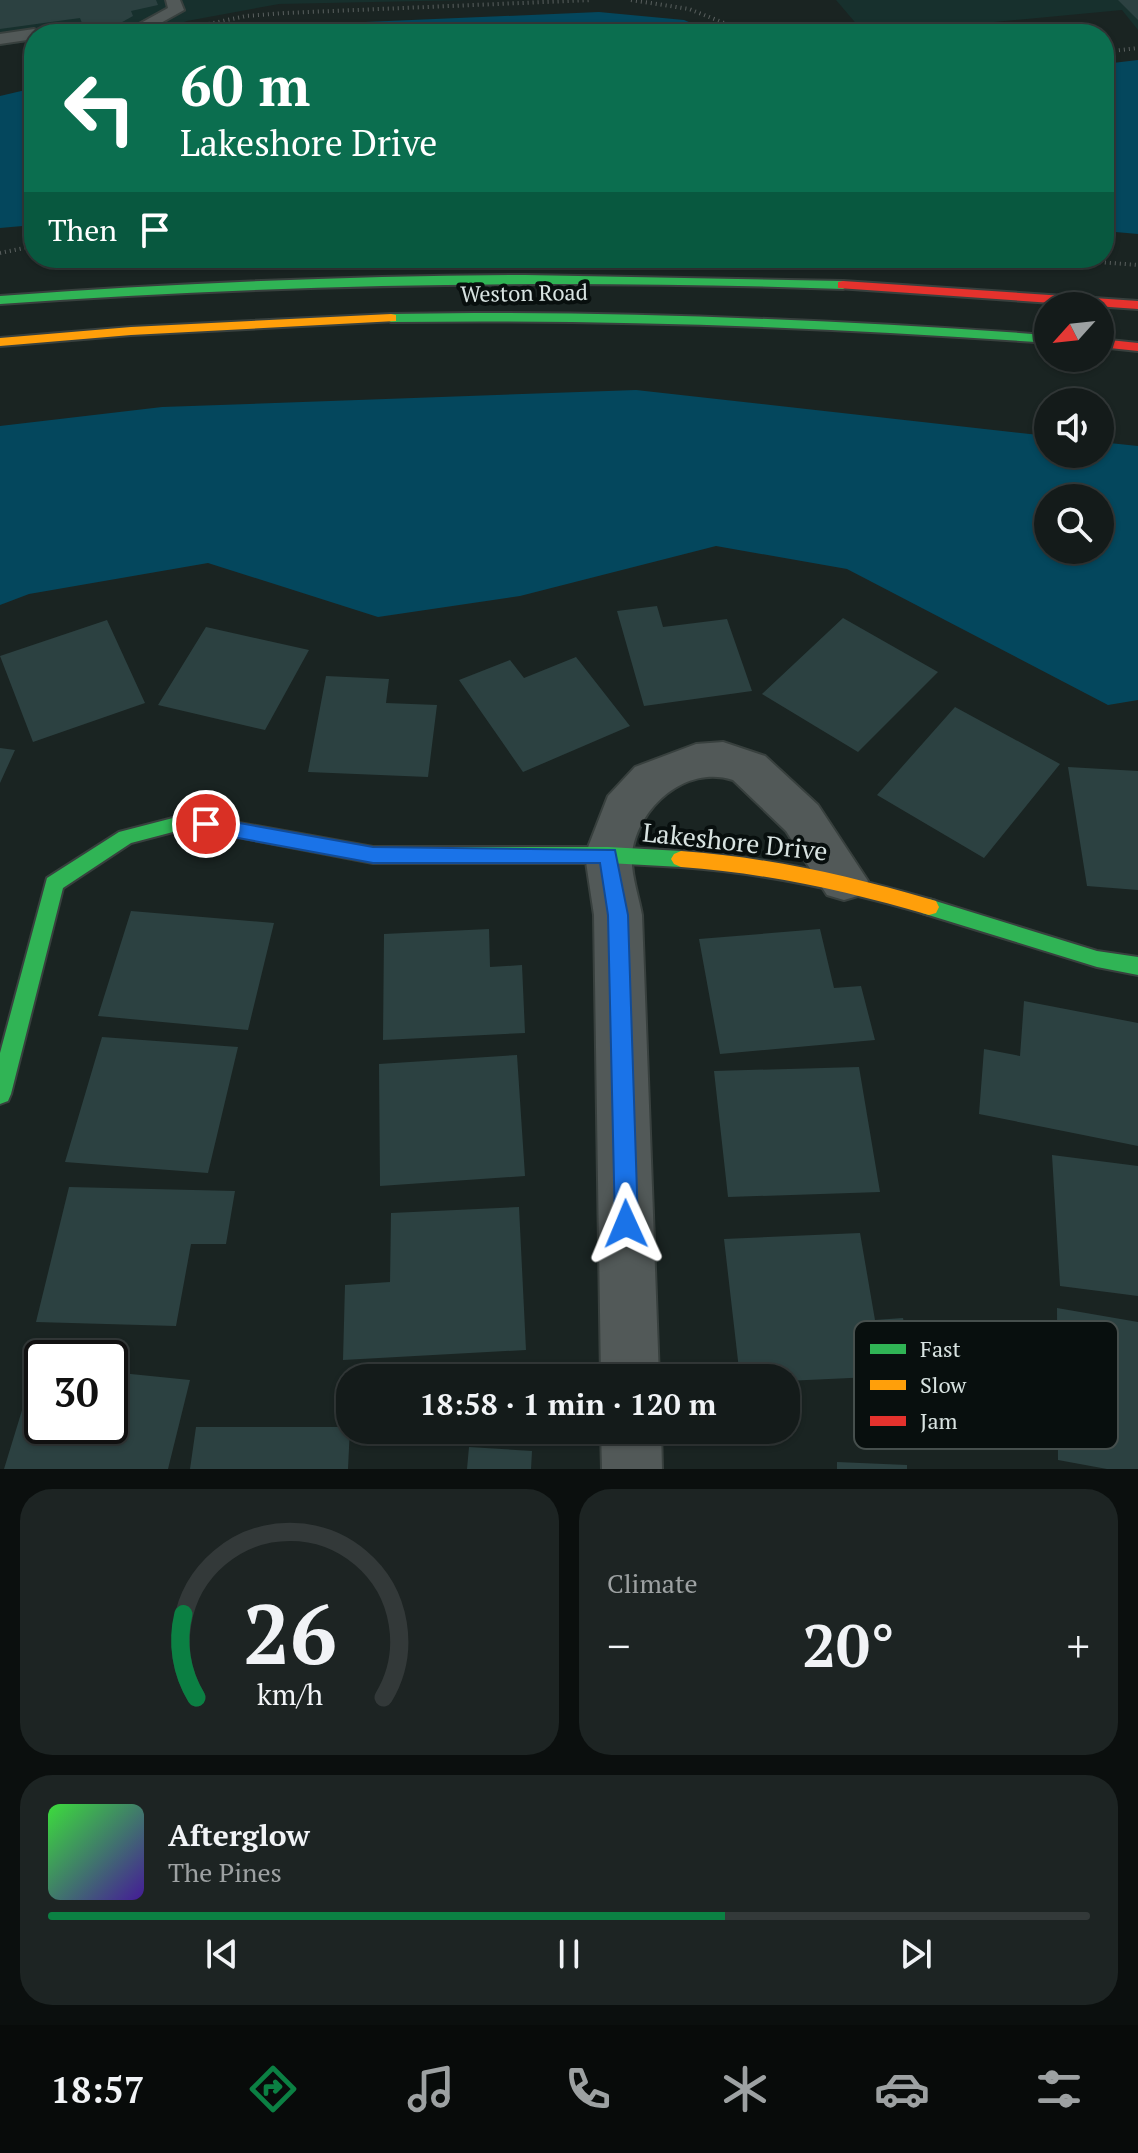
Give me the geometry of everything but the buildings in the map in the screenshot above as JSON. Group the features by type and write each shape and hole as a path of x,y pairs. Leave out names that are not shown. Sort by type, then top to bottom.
{"main road":[{"name":"Weston Road","path":"0,300 334,279 612,275 934,288 1138,305"},
{"name":"Weston Road","path":"0,342 260,323 592,316 833,324 1034,338"},
{"path":"1114,344 1138,347"},
{"name":"Lakeshore Drive","path":"0,1094 54,884 126,837 173,825 206,824 373,855 608,855 721,861 844,881 1097,959 1138,966"}],"street":[{"path":"630,1364 618,915 608,855 624,809 651,779 696,761 723,759 749,768 802,818 844,881"},
{"path":"631,1444 632,1469"}],"lane":[{"path":"149,24 176,10 173,0"},
{"path":"0,39 24,35"}],"path":[{"path":"210,24 246,16 285,13 592,0"},
{"path":"631,0 689,9 727,24"},
{"path":"1114,51 1138,48"},
{"path":"0,253 24,248"},
{"path":"1114,263 1138,265"}],"shaded area":[{"path":"0,0 469,0 279,4 179,24 24,24 24,42 0,46"},
{"path":"836,0 1138,0 1138,30 1122,10 972,24 856,24"}],"water":[{"path":"599,12 684,20 694,24 319,24"},
{"path":"1138,60 1138,234 1114,232 1114,63"},
{"path":"24,90 24,226 0,228 0,96"},
{"path":"636,390 1034,434 1034,468 1114,468 1114,443 1138,446 1138,700 1108,705 847,569 716,546 520,596 378,617 208,563 29,594 0,605 0,426 162,407"}],"traffic: fast":[{"path":"0,300 316,282 421,280 632,279 843,285"},
{"path":"391,318 720,320 1034,338"},
{"path":"0,1094 54,884 126,837 173,825 206,824 373,855 608,855 681,859"},
{"path":"929,907 1097,959 1138,966"}],"traffic: slow":[{"path":"0,342 131,331 391,318"},
{"path":"681,859 806,875 929,907"}],"traffic: jam":[{"path":"843,285 1138,305"},
{"path":"1114,344 1138,347"}],"route":[{"path":"206,824 373,855 608,855 618,915 626,1224"}]}
